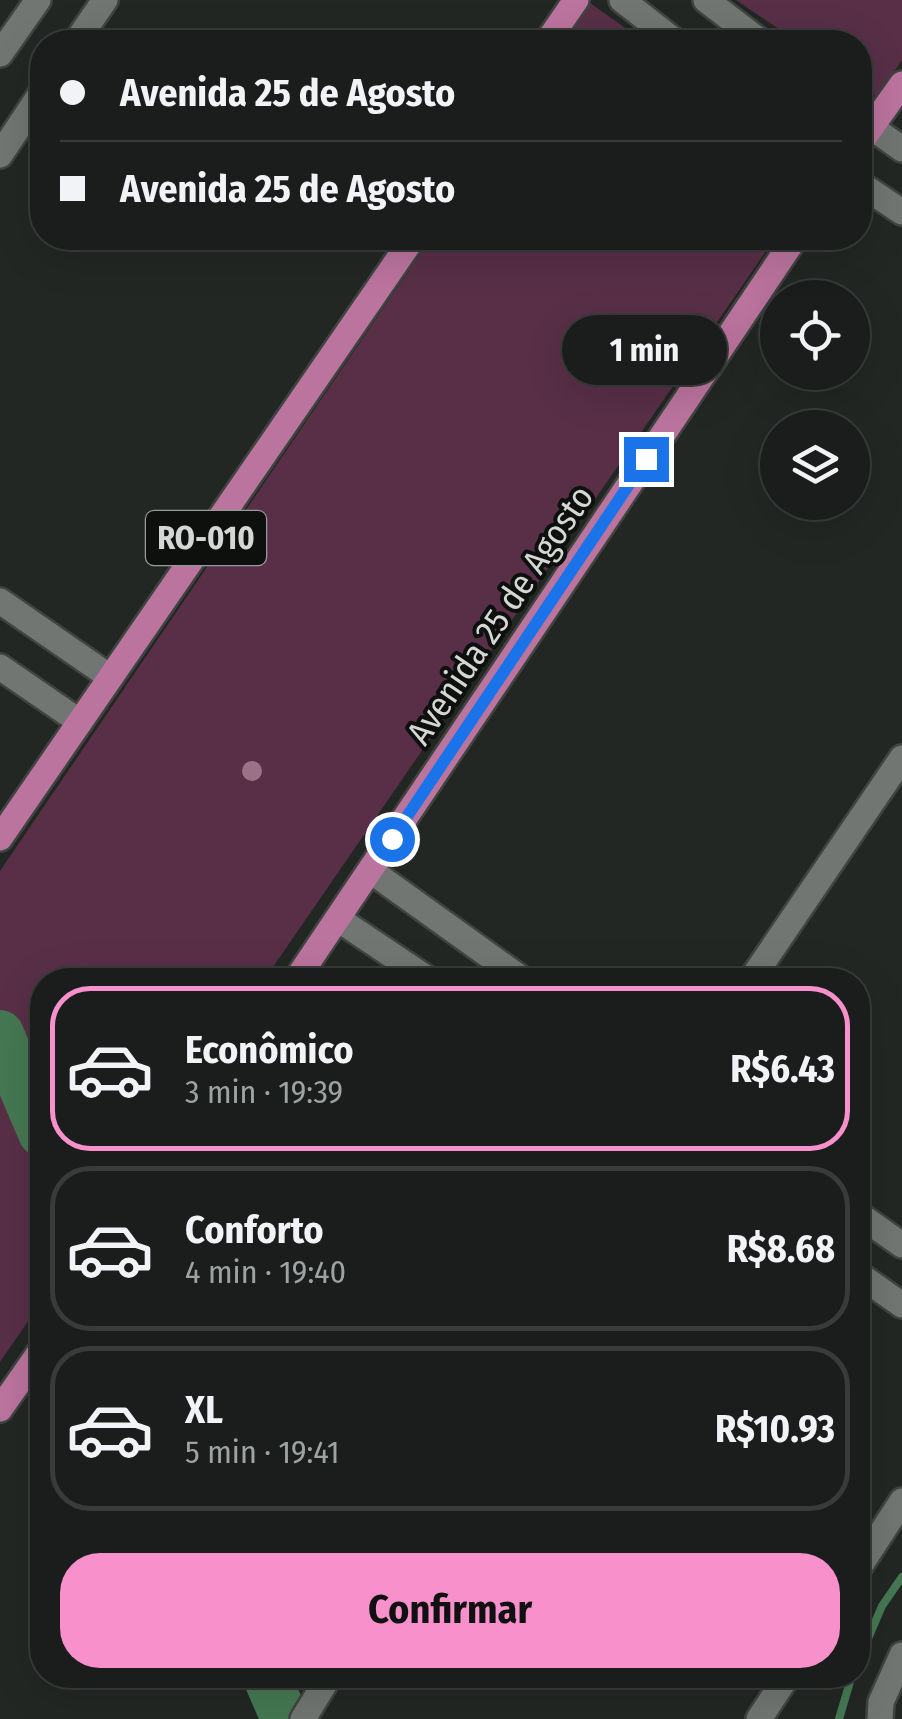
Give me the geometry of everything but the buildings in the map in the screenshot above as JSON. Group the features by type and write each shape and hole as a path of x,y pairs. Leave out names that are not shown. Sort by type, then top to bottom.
{"main road":[{"path":"555,30 576,0"},
{"path":"872,120 902,84"},
{"name":"RO-010","path":"0,838 405,250"},
{"name":"Avenida 25 de Agosto","path":"304,968 786,250"},
{"path":"0,1408 30,1366"}],"street":[{"path":"0,54 38,0"},
{"path":"84,30 105,0"},
{"path":"622,0 661,30"},
{"path":"706,0 745,30"},
{"path":"0,155 30,110"},
{"path":"872,134 902,149"},
{"path":"872,192 902,212"},
{"path":"0,602 110,677"},
{"path":"0,668 80,722"},
{"path":"759,968 902,758"},
{"path":"371,871 506,968"},
{"path":"338,919 411,968"},
{"path":"870,1222 902,1245"},
{"path":"870,1282 902,1305"},
{"path":"870,1550 902,1501"},
{"path":"880,1719 881,1702 902,1656"},
{"path":"306,1714 322,1688"},
{"path":"759,1719 779,1688"}],"shaded area":[{"path":"736,0 902,0 902,60 877,97 872,93 872,30 780,30"},
{"path":"590,3 628,30 571,30"},
{"path":"423,250 767,250 272,968 30,968 30,1318 0,1362 0,871"}],"waterway":[{"path":"0,1034 30,1105"},
{"path":"870,1634 882,1606 902,1577"},
{"path":"272,1688 285,1719"},
{"path":"839,1719 848,1688"}],"route":[{"path":"392,839 646,459"}]}
